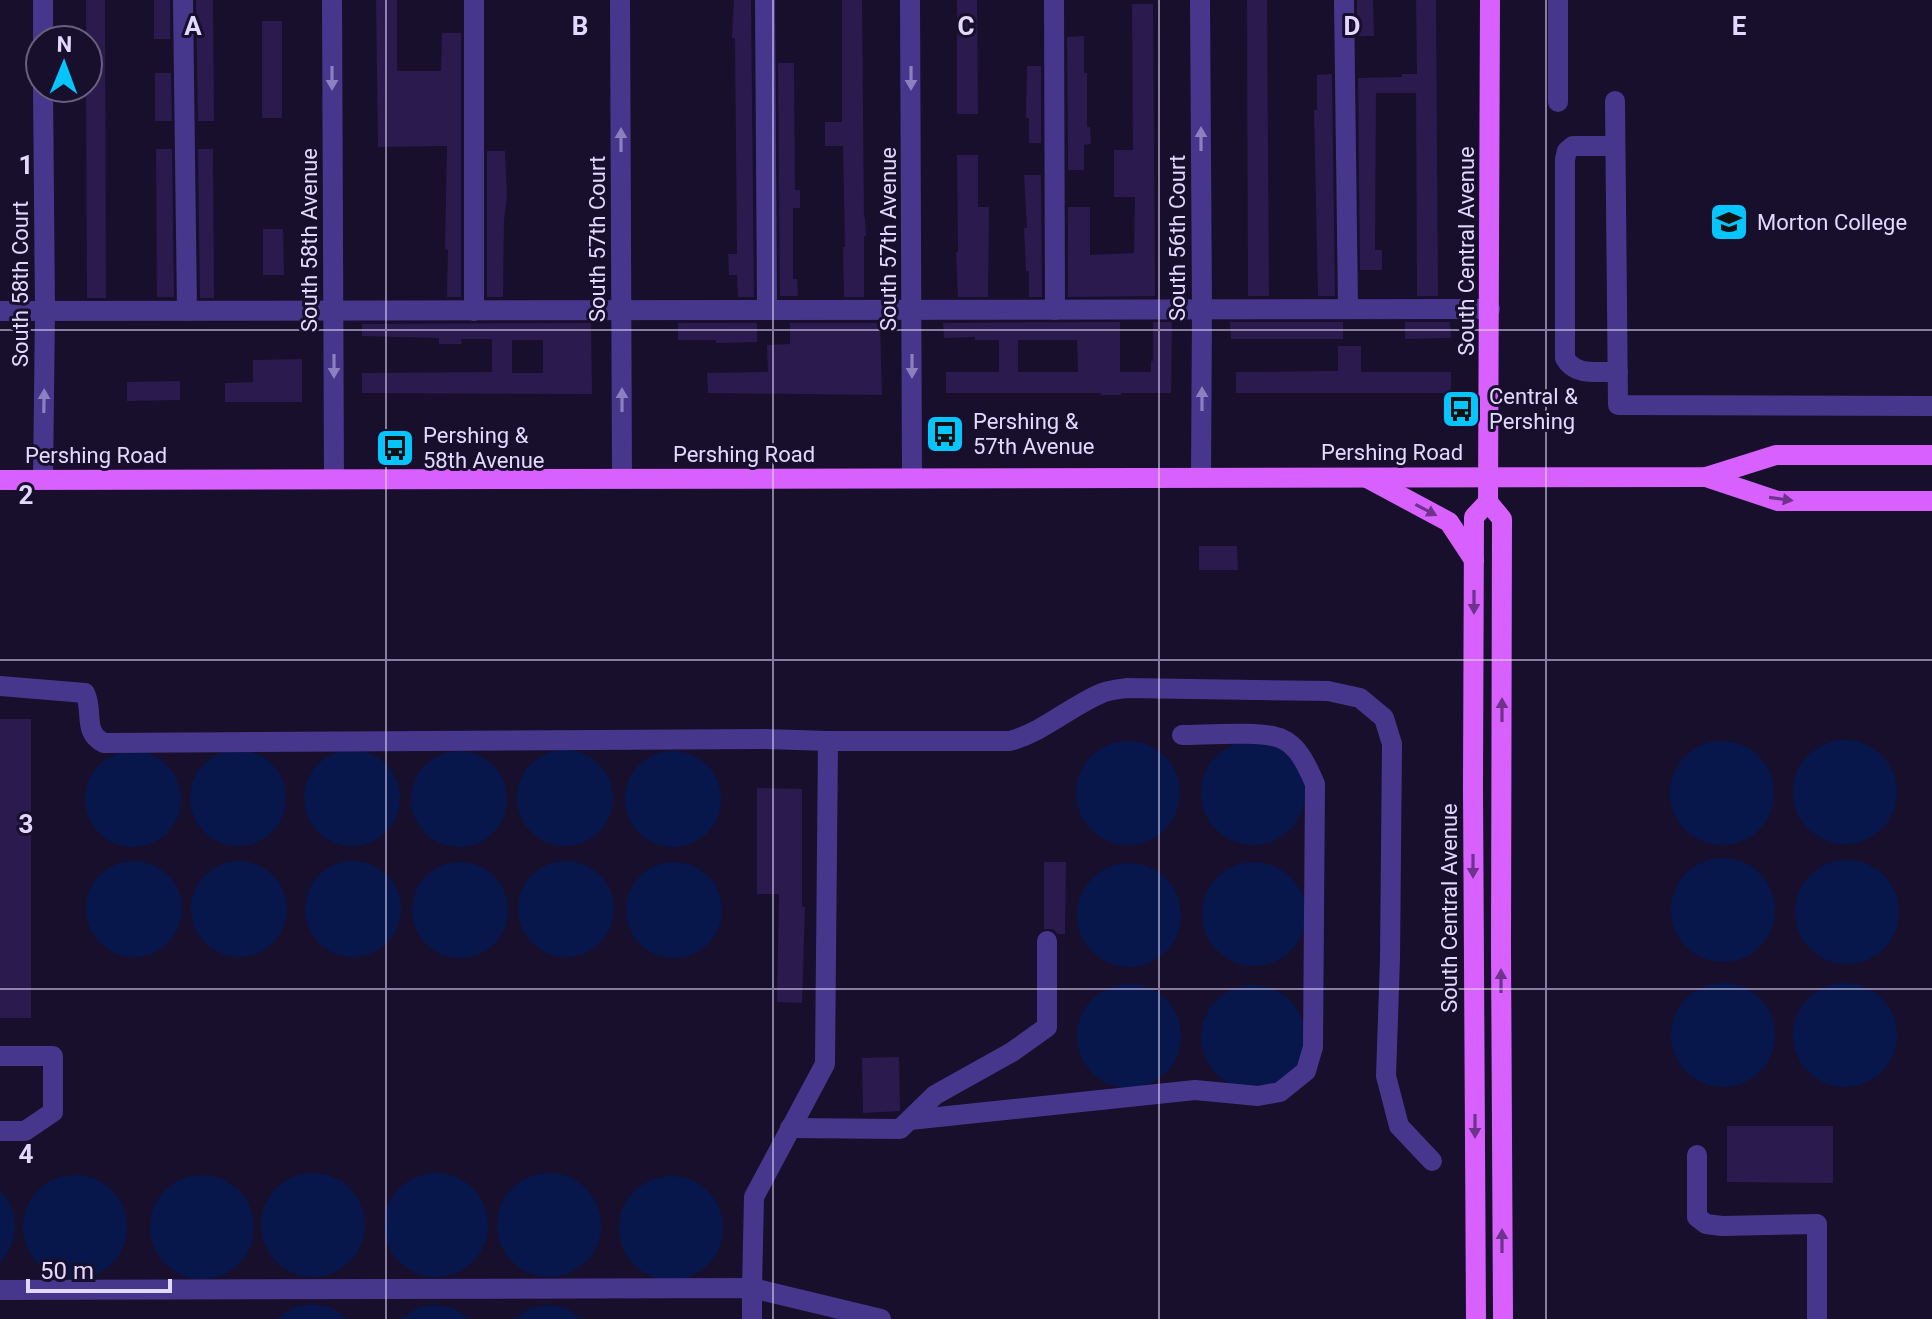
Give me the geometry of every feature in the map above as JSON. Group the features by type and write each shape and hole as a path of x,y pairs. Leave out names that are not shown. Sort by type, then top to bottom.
{"main road":[{"name":"South Central Avenue","path":"1476,1319 1474,517 1488,502 1489,476 1490,0"},
{"path":"1706,477 1776,455 1932,455"},
{"path":"1363,476 1449,522 1474,560"},
{"name":"Pershing Road","path":"0,480 1706,477"},
{"path":"1706,477 1778,501 1932,501"},
{"name":"South Central Avenue","path":"1488,502 1502,519 1503,1319"}],"street":[{"path":"43,0 43,24"},
{"path":"183,0 187,311"},
{"name":"South 58th Avenue","path":"332,0 334,479"},
{"path":"474,0 474,311"},
{"name":"South 57th Court","path":"620,0 622,478"},
{"path":"765,0 767,310"},
{"name":"South 57th Avenue","path":"910,0 912,477"},
{"path":"1054,0 1055,310"},
{"name":"South 56th Court","path":"1200,0 1201,477"},
{"path":"1344,0 1348,309"},
{"path":"1558,0 1558,102"},
{"path":"1615,101 1618,405 1932,406"},
{"name":"South 58th Court","path":"43,104 43,479"},
{"path":"1615,146 1573,146 1567,151 1565,159 1565,358 1568,364 1581,371 1618,372"},
{"path":"0,311 1490,309"},
{"path":"0,686 85,693 93,737 104,743 765,739 1010,741 1042,729 1105,691 1127,688 1328,691 1360,698 1384,718 1392,744 1386,1076 1399,1126 1432,1161"},
{"path":"910,1120 1195,1090 1258,1096 1280,1092 1306,1071 1313,1047 1315,784 1305,761 1284,739 1266,735 1182,735"},
{"path":"752,1319 754,1197 825,1064 828,741"},
{"path":"790,1128 900,1129 935,1095 1012,1052 1047,1027 1047,941"},
{"path":"0,1056 53,1056 53,1112 25,1131 0,1131"},
{"path":"1697,1155 1697,1217 1706,1224 1817,1224 1817,1319"},
{"path":"0,1290 752,1288 881,1319"}],"shaded area":[{"path":"1845,740 1865,744 1882,755 1893,772 1897,792 1893,812 1882,829 1865,840 1845,844 1825,840 1808,829 1797,812 1793,792 1797,772 1808,755 1825,744"},
{"path":"1128,741 1148,745 1165,756 1176,773 1180,793 1176,813 1165,830 1148,841 1128,845 1108,841 1091,830 1080,813 1076,793 1080,773 1091,756 1108,745"},
{"path":"1253,741 1273,745 1290,756 1301,773 1305,793 1301,813 1290,830 1273,841 1253,845 1233,841 1216,830 1205,813 1201,793 1205,773 1216,756 1233,745"},
{"path":"1722,741 1742,745 1759,756 1770,773 1774,793 1770,813 1759,830 1742,841 1722,845 1702,841 1685,830 1674,813 1670,793 1674,773 1685,756 1702,745"},
{"path":"238,750 256,753 272,764 283,780 286,798 283,816 272,832 256,843 238,846 220,843 204,832 193,816 190,798 193,780 204,764 220,753"},
{"path":"352,750 371,753 386,764 397,779 400,798 397,817 386,832 371,843 352,846 333,843 318,832 307,817 304,798 307,779 318,764 333,753"},
{"path":"565,750 584,753 599,764 610,779 613,798 610,817 599,832 584,843 565,846 546,843 531,832 520,817 517,798 520,779 531,764 546,753"},
{"path":"133,751 151,754 167,765 178,781 181,799 178,817 167,833 151,844 133,847 115,844 99,833 88,817 85,799 88,781 99,765 115,754"},
{"path":"459,751 478,754 493,765 504,780 507,799 504,818 493,833 478,844 459,847 440,844 425,833 414,818 411,799 414,780 425,765 440,754"},
{"path":"673,751 692,754 707,765 718,780 721,799 718,818 707,833 692,844 673,847 654,844 639,833 628,818 625,799 628,780 639,765 654,754"},
{"path":"1723,858 1743,862 1760,873 1771,890 1775,910 1771,930 1760,947 1743,958 1723,962 1703,958 1686,947 1675,930 1671,910 1675,890 1686,873 1703,862"},
{"path":"1847,860 1867,864 1884,875 1895,892 1899,912 1895,932 1884,949 1867,960 1847,964 1827,960 1810,949 1799,932 1795,912 1799,892 1810,875 1827,864"},
{"path":"134,861 152,864 168,875 179,891 182,909 179,927 168,943 152,954 134,957 116,954 100,943 89,927 86,909 89,891 100,875 116,864"},
{"path":"239,861 258,864 273,875 284,890 287,909 284,928 273,943 258,954 239,957 220,954 205,943 194,928 191,909 194,890 205,875 220,864"},
{"path":"353,861 372,864 387,875 398,890 401,909 398,928 387,943 372,954 353,957 334,954 319,943 308,928 305,909 308,890 319,875 334,864"},
{"path":"566,861 585,864 600,875 611,890 614,909 611,928 600,943 585,954 566,957 547,954 532,943 521,928 518,909 521,890 532,875 547,864"},
{"path":"460,862 479,865 494,876 505,891 508,910 505,929 494,944 479,955 460,958 441,955 426,944 415,929 412,910 415,891 426,876 441,865"},
{"path":"674,862 693,865 708,876 719,891 722,910 719,929 708,944 693,955 674,958 655,955 640,944 629,929 626,910 629,891 640,876 655,865"},
{"path":"1254,862 1274,866 1291,877 1302,894 1306,914 1302,934 1291,951 1274,962 1254,966 1234,962 1217,951 1206,934 1202,914 1206,894 1217,877 1234,866"},
{"path":"1129,863 1149,867 1166,878 1177,895 1181,915 1177,935 1166,952 1149,963 1129,967 1109,963 1092,952 1081,935 1077,915 1081,895 1092,878 1109,867"},
{"path":"1723,983 1743,987 1760,998 1771,1015 1775,1035 1771,1055 1760,1072 1743,1083 1723,1087 1703,1083 1686,1072 1675,1055 1671,1035 1675,1015 1686,998 1703,987"},
{"path":"1845,983 1865,987 1882,998 1893,1015 1897,1035 1893,1055 1882,1072 1865,1083 1845,1087 1825,1083 1808,1072 1797,1055 1793,1035 1797,1015 1808,998 1825,987"},
{"path":"1129,984 1149,988 1166,999 1177,1016 1181,1036 1177,1056 1166,1073 1149,1084 1129,1088 1109,1084 1092,1073 1081,1056 1077,1036 1081,1016 1092,999 1109,988"},
{"path":"1253,985 1273,989 1290,1000 1301,1017 1305,1037 1301,1057 1290,1074 1273,1085 1253,1089 1233,1085 1216,1074 1205,1057 1201,1037 1205,1017 1216,1000 1233,989"},
{"path":"313,1173 333,1177 350,1188 361,1205 365,1225 361,1245 350,1262 333,1273 313,1277 293,1273 276,1262 265,1245 261,1225 265,1205 276,1188 293,1177"},
{"path":"436,1173 456,1177 473,1188 484,1205 488,1225 484,1245 473,1262 456,1273 436,1277 416,1273 399,1262 388,1245 384,1225 388,1205 399,1188 416,1177"},
{"path":"549,1173 569,1177 586,1188 597,1205 601,1225 597,1245 586,1262 569,1273 549,1277 529,1273 512,1262 501,1245 497,1225 501,1205 512,1188 529,1177"},
{"path":"75,1175 95,1179 112,1190 123,1207 127,1227 123,1247 112,1264 95,1275 75,1279 55,1275 38,1264 27,1247 23,1227 27,1207 38,1190 55,1179"},
{"path":"202,1175 222,1179 239,1190 250,1207 254,1227 250,1247 239,1264 222,1275 202,1279 182,1275 165,1264 154,1247 150,1227 154,1207 165,1190 182,1179"},
{"path":"671,1176 691,1180 708,1191 719,1208 723,1228 719,1248 708,1265 691,1276 671,1280 651,1276 634,1265 623,1248 619,1228 623,1208 634,1191 651,1180"},
{"path":"0,1190 12,1208 15,1226 11,1245 0,1263"},
{"path":"312,1304 330,1307 348,1319 276,1319 295,1307"},
{"path":"436,1305 453,1308 471,1319 400,1319 419,1307"},
{"path":"549,1305 566,1308 583,1319 513,1319 531,1308"}],"building":[{"path":"86,0 105,0 106,298 87,298 86,104 104,104 104,24 86,24"},
{"path":"154,0 170,0 170,39 154,39"},
{"path":"196,0 213,0 214,121 198,121"},
{"path":"376,0 397,0 397,71 441,71 442,33 461,33 461,297 447,297 447,146 378,147"},
{"path":"734,0 751,0 754,297 738,297 737,275 729,275 728,254 737,254 735,38 732,38"},
{"path":"842,0 862,0 866,236 864,297 844,297 843,146 825,146 825,122 842,122"},
{"path":"957,0 977,0 978,114 957,114"},
{"path":"1247,0 1267,0 1269,296 1248,296"},
{"path":"1357,0 1373,0 1374,36 1357,36"},
{"path":"1416,0 1436,0 1438,296 1417,296 1416,93 1376,93 1375,250 1382,250 1382,270 1360,270 1358,78 1417,74"},
{"path":"1132,4 1153,4 1155,296 1068,297 1068,207 1090,207 1090,255 1134,253 1135,197 1114,197 1114,150 1133,150"},
{"path":"262,21 282,21 282,118 262,118"},
{"path":"1084,36 1087,127 1090,127 1091,144 1084,145 1084,170 1068,170 1067,37"},
{"path":"778,63 794,63 795,190 800,190 800,208 793,208 793,279 797,279 798,296 780,296"},
{"path":"1027,66 1041,66 1041,143 1029,143"},
{"path":"155,73 171,73 172,121 155,121"},
{"path":"1332,74 1335,296 1318,296 1314,110 1317,110 1317,75"},
{"path":"156,149 172,149 174,297 157,297"},
{"path":"198,149 213,149 214,298 200,298"},
{"path":"487,151 505,151 507,197 503,297 487,297"},
{"path":"957,155 978,155 978,207 989,207 988,297 958,297"},
{"path":"1024,175 1041,175 1042,297 1029,297"},
{"path":"263,229 283,229 284,275 263,275"},
{"path":"1120,322 1120,372 1151,372 1153,322 1172,322 1171,393 946,393 946,372 999,372 999,340 944,338 943,323","holes":["1018,340 1077,340 1078,372 1018,372"]},
{"path":"1230,322 1343,322 1343,339 1231,339"},
{"path":"1405,322 1450,322 1451,338 1405,339"},
{"path":"591,323 592,394 362,393 362,373 492,372 492,339 461,339 462,344 439,344 439,338 362,336 362,324","holes":["512,340 543,340 543,373 512,373"]},
{"path":"678,323 757,323 757,342 678,340"},
{"path":"790,323 880,323 882,395 708,393 707,373 768,372 767,345 790,344"},
{"path":"1338,346 1361,346 1361,372 1451,372 1451,393 1236,393 1236,372 1338,371"},
{"path":"302,359 302,402 225,402 225,383 253,382 253,360"},
{"path":"180,381 180,400 127,401 127,382"},
{"path":"1199,546 1237,546 1238,570 1199,570"},
{"path":"0,719 31,719 31,1018 0,1018"},
{"path":"757,788 802,789 802,907 805,907 802,1003 777,1002 779,894 757,894"},
{"path":"1044,862 1066,862 1065,934 1044,929"},
{"path":"899,1057 900,1111 863,1113 862,1058"},
{"path":"1727,1126 1833,1126 1833,1183 1727,1182"}],"place":[{"name":"Morton College","path":"1729,222"},
{"name":"Central & Pershing","path":"1461,409"},
{"name":"Pershing & 57th Avenue","path":"945,434"},
{"name":"Pershing & 58th Avenue","path":"395,448"}]}
